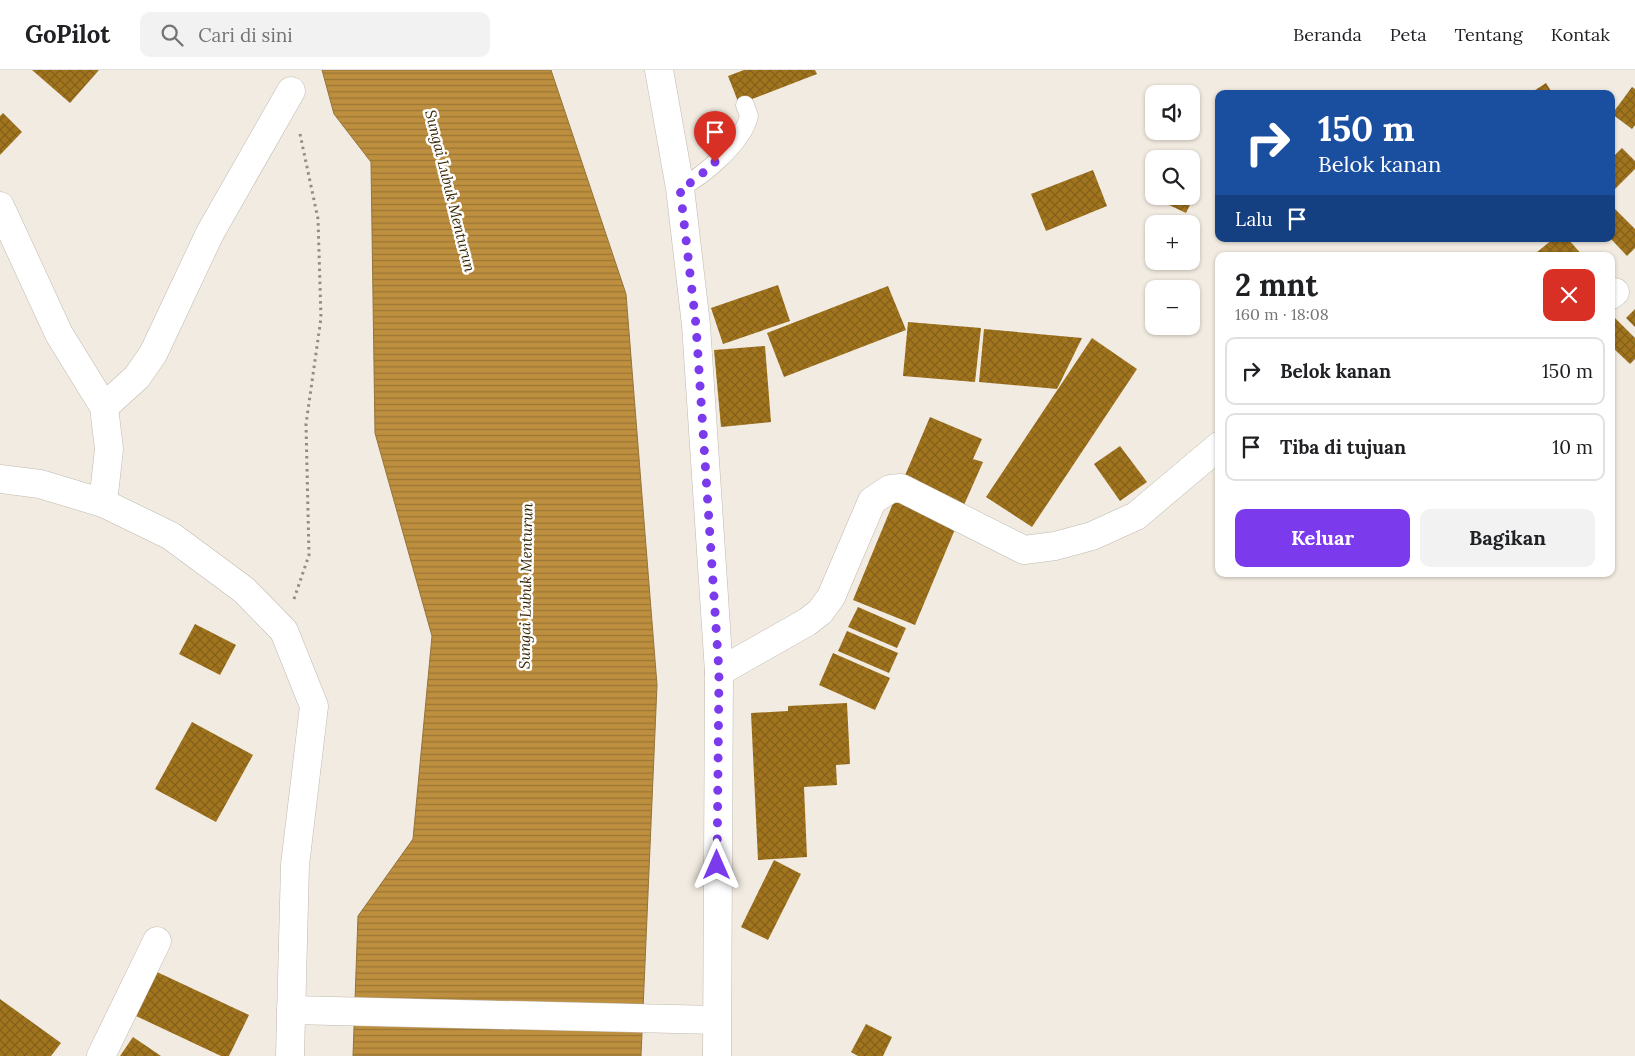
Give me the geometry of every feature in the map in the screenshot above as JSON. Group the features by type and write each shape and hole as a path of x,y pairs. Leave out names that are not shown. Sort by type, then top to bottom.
{"street":[{"path":"659,70 680,188 696,325 719,672 703,1020 717,1056"},
{"path":"104,407 137,377 153,354 210,233 291,91"},
{"path":"0,206 59,334 104,407 109,448 103,503"},
{"path":"719,672 807,622 820,612 831,597 872,501 890,489 901,488 1024,550 1056,546 1092,536 1136,516 1215,449"},
{"path":"0,479 40,484 103,503 171,536 244,590 284,631 314,706 295,865 304,1011 290,1056"},
{"path":"101,1056 157,942"},
{"path":"304,1011 703,1020"}],"lane":[{"path":"680,188 707,170 741,134 748,116 745,105"}],"path":[{"path":"284,631 309,555 306,424 321,318 318,219 291,91"}],"water":[{"name":"Sungai Lubuk Menturun","path":"322,70 551,70 626,294 657,685 641,1056 353,1056 358,916 413,839 432,636 375,433 371,162 334,114"}],"building":[{"path":"32,70 99,70 70,103"},
{"path":"744,70 815,70 817,74 739,104 728,76"},
{"path":"1546,83 1550,90 1535,90"},
{"path":"1632,87 1635,89 1635,125 1632,129 1615,116 1615,110"},
{"path":"3,113 22,132 0,155 0,116"},
{"path":"1622,148 1635,161 1635,169 1615,189 1615,155"},
{"path":"1093,170 1107,206 1046,231 1031,194"},
{"path":"1169,205 1190,205 1186,213"},
{"path":"1615,209 1635,229 1635,248 1627,256 1614,242"},
{"path":"1549,242 1571,242 1579,252 1537,252"},
{"path":"778,285 790,321 723,344 711,308"},
{"path":"888,286 906,330 784,377 767,333"},
{"path":"1635,309 1635,327 1626,318"},
{"path":"1615,318 1635,338 1635,359 1630,364 1615,350"},
{"path":"908,322 981,328 975,382 903,376"},
{"path":"984,329 1082,338 1057,389 979,382"},
{"path":"1092,338 1137,369 1032,527 986,497"},
{"path":"765,346 771,422 721,427 714,350"},
{"path":"930,417 982,439 973,459 983,462 964,505 903,480"},
{"path":"1120,446 1147,482 1120,501 1094,464"},
{"path":"896,496 958,522 915,625 853,600"},
{"path":"858,607 906,628 897,648 848,627"},
{"path":"195,624 236,645 220,675 179,654"},
{"path":"847,631 898,653 889,673 838,651"},
{"path":"833,653 890,678 875,710 819,685"},
{"path":"847,703 850,764 836,765 837,785 804,787 807,857 758,860 751,713 788,711 788,706"},
{"path":"192,722 253,755 216,822 155,789"},
{"path":"774,860 801,874 768,940 741,927"},
{"path":"157,972 249,1015 229,1056 221,1056 136,1016"},
{"path":"0,999 61,1043 51,1056 0,1056"},
{"path":"866,1024 892,1037 883,1056 858,1056 851,1052"},
{"path":"133,1037 161,1056 120,1056"}],"route":[{"path":"715,162 694,181 680,188 696,325 719,672 717,865"}]}
